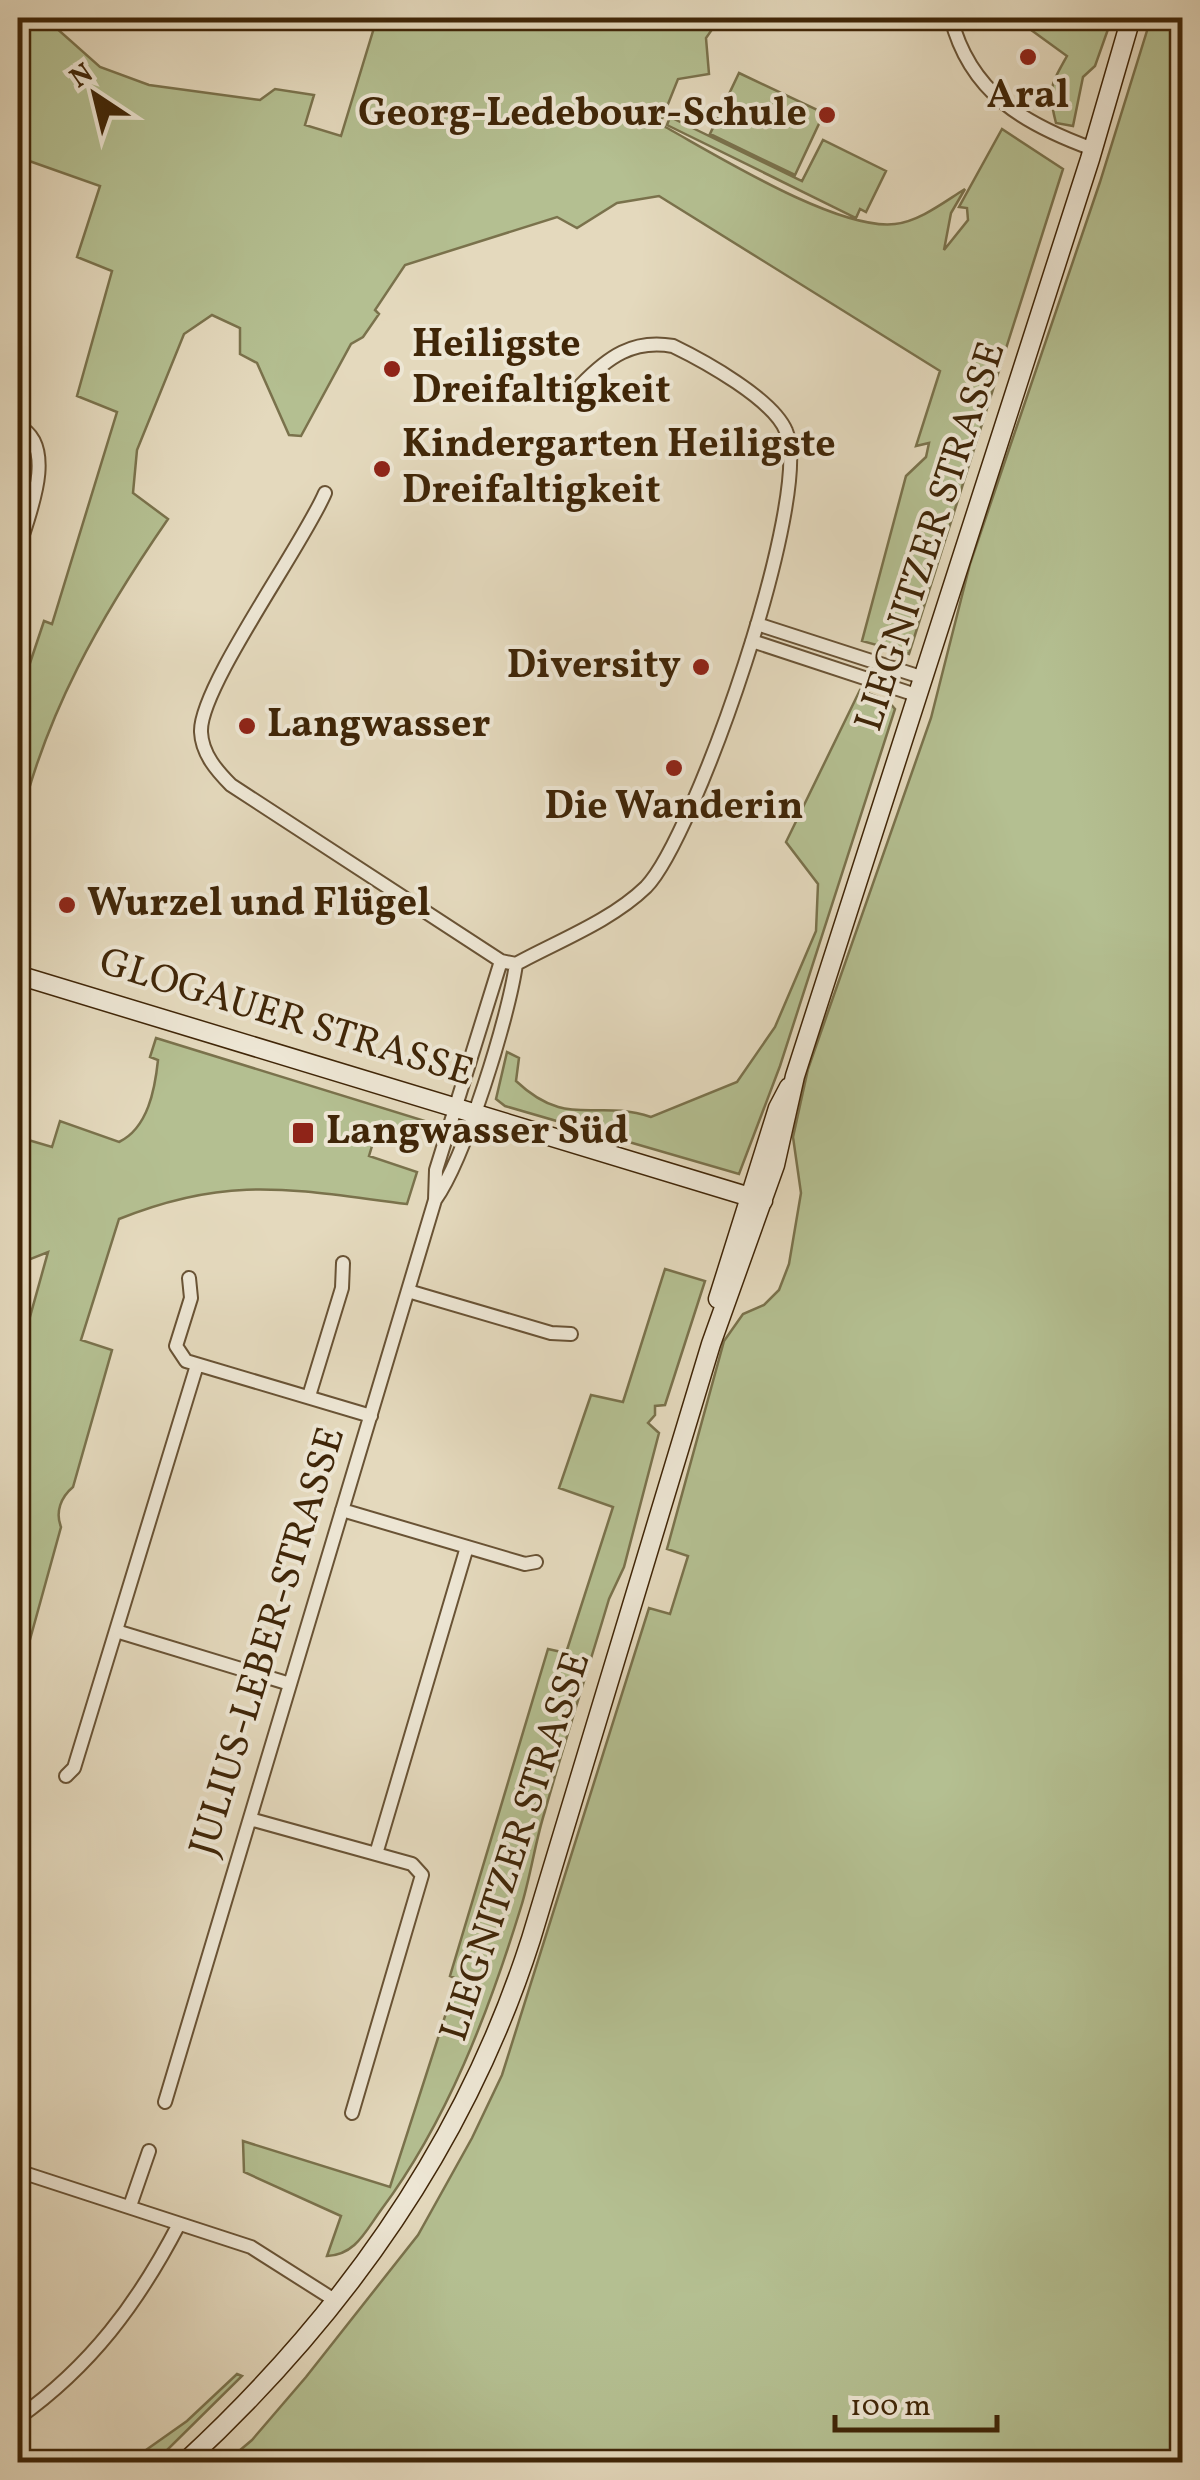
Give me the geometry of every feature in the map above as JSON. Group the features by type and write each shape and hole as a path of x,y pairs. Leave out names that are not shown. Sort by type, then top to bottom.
{"main road":[{"name":"LIEGNITZER STRASSE","path":"184,2462 274,2374 394,2224 439,2154 503,2020 712,1344 714,1316 756,1199 778,1108 796,1076 1093,149 1131,18"},
{"name":"GLOGAUER STRASSE","path":"18,975 756,1199"}],"street":[{"path":"950,18 966,61 989,93 1032,124 1093,149"},
{"path":"325,493 211,694 201,733 205,748 231,785 508,962 624,905 664,865 752,641 790,476 791,446 782,423 764,402 673,346 653,342 621,352 582,385"},
{"path":"18,426 31,434 39,459 18,550"},
{"path":"757,624 921,687"},
{"path":"752,641 921,687"},
{"name":"JULIUS-LEBER-STRASSE","path":"165,2102 436,1200 436,1170 465,1110 508,962"},
{"path":"309,1396 342,1288 342,1264"},
{"path":"189,1278 191,1298 176,1346 178,1354 197,1365 370,1416"},
{"path":"408,1291 551,1333 571,1334"},
{"path":"66,1776 74,1768 197,1365"},
{"path":"342,1510 525,1564 536,1562"},
{"path":"376,1854 467,1547"},
{"path":"116,1631 290,1684"},
{"path":"250,1819 412,1864 422,1875 352,2113"},
{"path":"130,2206 148,2151"},
{"path":"18,2171 252,2246 336,2300"},
{"path":"18,2418 70,2377 108,2338 145,2289 180,2224"}],"green space":[{"path":"18,18 45,18 100,67 149,85 260,100 275,89 314,95 305,125 341,136 377,18 720,18 706,38 709,74 678,79 660,124 809,203 870,223 895,224 923,215 965,189 951,213 944,250 968,220 967,208 959,207 1002,129 1063,169 909,654 862,641 906,476 926,457 929,443 916,446 940,371 659,196 617,203 577,228 557,217 405,265 375,310 379,314 363,337 351,344 301,436 289,435 257,363 240,354 240,328 212,315 184,334 137,450 133,493 168,519 120,592 59,707 29,788 18,831 18,699 44,621 52,624 117,412 77,396 112,271 77,257 100,186 18,157"},
{"path":"1025,18 1112,18 1095,66 1083,77 1073,126 1056,123 1051,95 1067,56 1027,27"},
{"path":"1151,18 1182,18 1182,2462 226,2462 252,2440 306,2377 418,2235 502,2075 649,1608 670,1614 688,1556 667,1549 724,1341 743,1314 764,1305 779,1290 789,1264 801,1193 793,1137 808,1069 931,718 970,564 1100,182"},
{"path":"739,73 824,113 795,175 710,134"},
{"path":"670,117 802,181 823,140 886,171 866,212 860,209 856,218 667,125"},
{"path":"860,690 888,701 895,709 780,1066 739,1174 505,1106 496,1099 507,1052 519,1058 516,1081 534,1096 567,1109 614,1110 651,1117 737,1082 775,1027 816,931 818,884 786,842"},
{"path":"156,1038 425,1121 422,1132 417,1130 408,1143 376,1133 369,1156 417,1172 407,1204 262,1189 195,1196 119,1219 81,1340 112,1350 73,1487 60,1505 61,1527 18,1683 18,1360 48,1252 18,1264 18,1137 52,1147 60,1121 119,1142 129,1136 143,1118 152,1095 158,1060 150,1057"},
{"path":"665,1269 705,1281 665,1405 655,1406 655,1415 648,1423 659,1433 624,1567 609,1599 509,1946 464,2064 405,2176 358,2241 337,2255 327,2256 341,2216 244,2172 243,2141 390,2187 457,1979 450,1976 548,1649 566,1653 613,1507 559,1488 591,1395 623,1402"},
{"path":"237,2374 242,2376 155,2462 129,2462 187,2421"}],"place":[{"name":"Aral","path":"1028,57"},
{"name":"Georg-Ledebour-Schule","path":"827,115"},
{"name":"Heiligste Dreifaltigkeit","path":"392,369"},
{"name":"Kindergarten Heiligste Dreifaltigkeit","path":"382,469"},
{"name":"Diversity","path":"701,667"},
{"name":"Langwasser","path":"247,726"},
{"name":"Die Wanderin","path":"674,768"},
{"name":"Wurzel und Flügel","path":"67,905"},
{"name":"Langwasser Süd","path":"303,1133"}]}
